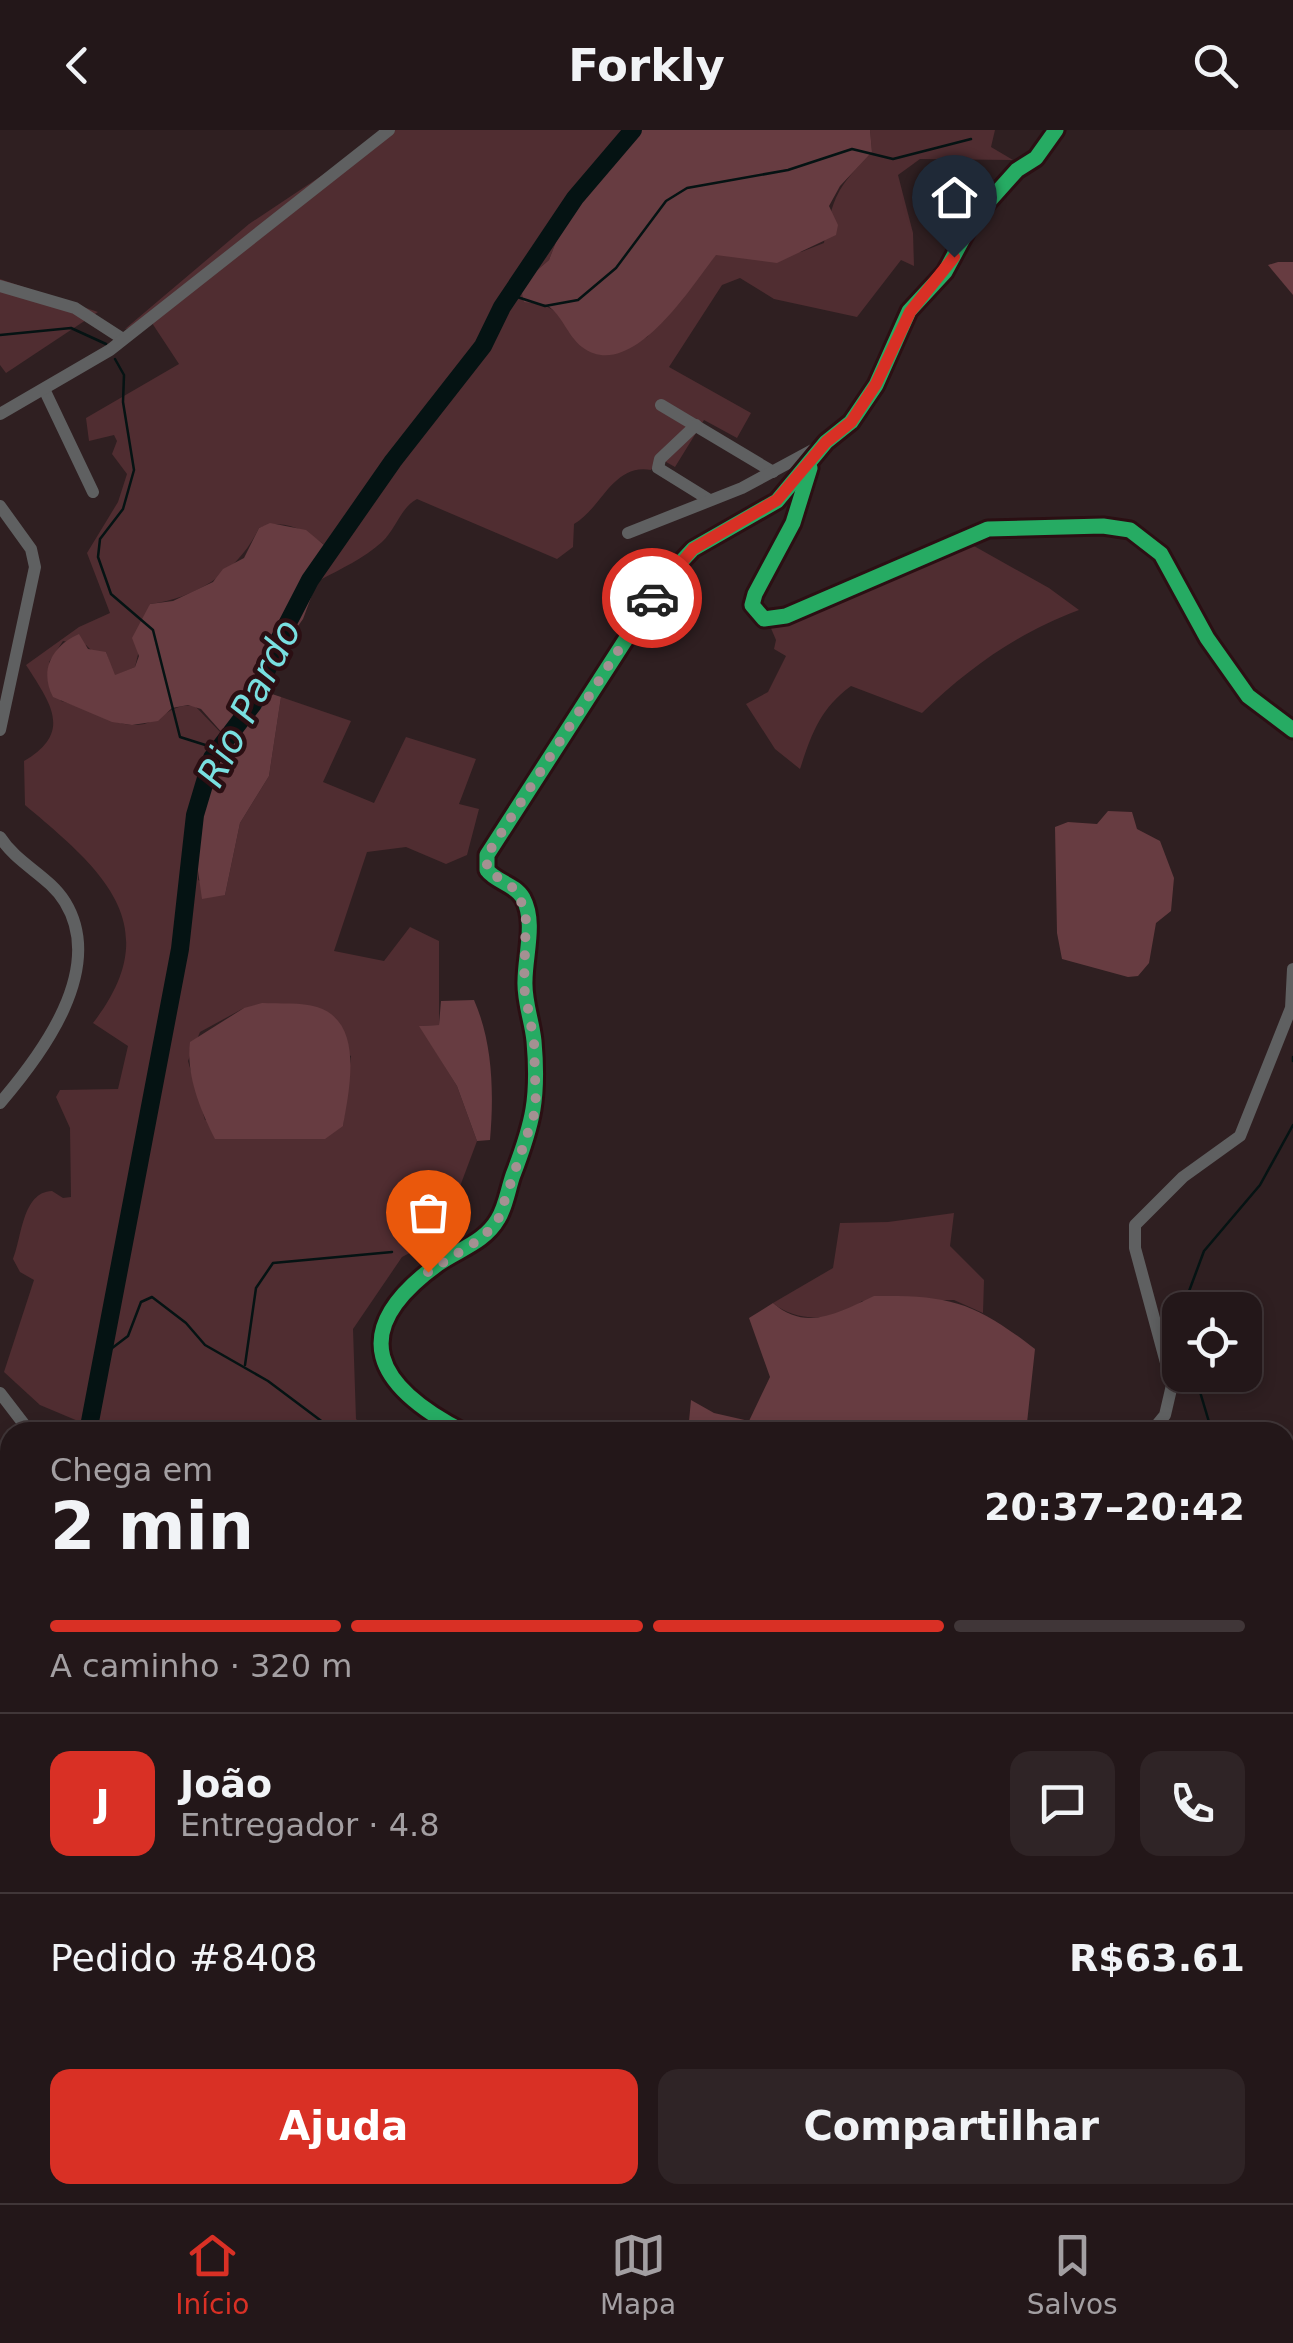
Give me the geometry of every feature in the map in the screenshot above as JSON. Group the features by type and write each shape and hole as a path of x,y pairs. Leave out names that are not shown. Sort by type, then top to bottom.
{"street":[{"path":"0,414 124,339 388,130"},
{"path":"449,1422 397,1388 386,1375 382,1344 392,1311 409,1288 443,1260 482,1238 498,1220 534,1124 534,1041 524,987 526,913 516,890 487,870 487,855 678,563 714,536 761,514 826,442 863,408 910,312 945,272 980,210 1017,170 1036,158 1056,130"},
{"path":"0,286 75,308 124,339"},
{"path":"44,389 93,492"},
{"path":"661,406 773,472"},
{"path":"696,425 660,459 658,468 708,499"},
{"path":"628,533 773,472 826,442"},
{"path":"811,463 793,522 754,594 752,606 764,618 786,616 988,529 1102,526 1130,530 1162,554 1207,638 1248,696 1293,730"},
{"path":"0,506 31,549 34,567 0,730"},
{"path":"0,837 65,901 74,921 77,958 62,1014 0,1103"},
{"path":"1159,1422 1165,1414 1172,1385 1134,1248 1134,1225 1183,1177 1240,1136 1290,1008 1293,969"},
{"path":"0,1393 22,1422"}],"shaded area":[{"path":"390,130 633,130 555,244 549,260 529,277 542,305 559,315 585,346 608,355 647,337 716,254 801,252 824,243 839,193 872,152 870,130 995,130 991,147 1013,160 920,159 898,175 913,233 914,266 901,260 857,317 774,299 740,278 722,285 669,367 751,413 737,438 704,420 675,467 659,458 651,470 627,473 617,480 574,524 573,547 557,559 417,499 382,542 320,580 329,548 287,525 269,525 259,528 240,557 215,579 184,596 150,604 135,667 114,676 106,652 94,653 86,645 63,641 49,662 61,701 118,723 137,725 179,707 195,706 224,736 199,824 198,880 225,895 240,823 269,776 281,697 351,721 323,782 374,803 406,737 476,759 459,804 479,809 467,855 446,864 406,847 367,852 334,951 384,961 410,927 439,941 439,1025 420,1026 457,1086 477,1141 459,1189 445,1196 425,1245 402,1257 353,1329 359,1422 78,1422 40,1405 4,1372 34,1280 20,1272 13,1259 29,1207 42,1193 52,1191 63,1198 71,1197 70,1128 56,1097 60,1090 118,1089 128,1046 93,1023 115,988 125,957 125,928 116,901 78,852 25,805 24,761 39,750 53,728 49,705 26,665 79,627 110,613 87,553 118,502 127,474 112,454 117,441 114,435 89,441 86,418 179,364 152,323 125,329 249,224","holes":["244,1008 351,1056 343,1126 205,1120 188,1061 200,1032"]},
{"path":"633,130 870,130 872,152 840,186 829,206 838,225 836,235 777,263 716,255 658,327 620,353 601,355 582,347 547,305 524,302 520,285 549,260 569,208 599,182 620,143"},
{"path":"1293,262 1293,295 1268,265"},
{"path":"0,279 98,312 6,373 0,365"},
{"path":"270,523 306,530 329,549 303,619 254,688 281,697 269,776 240,823 225,895 202,899 197,864 199,824 224,735 201,709 188,705 172,708 158,721 132,725 112,722 53,697 48,668 55,652 79,634 88,649 106,652 115,675 135,667 139,656 132,638 150,604 173,601 213,582 223,569 244,558 259,528"},
{"path":"958,537 1049,588 1079,610 995,653 922,713 851,686 818,723 800,769 775,749 746,704 768,692 786,656 774,649 776,640 764,612 792,609"},
{"path":"1108,811 1132,812 1137,829 1160,841 1174,878 1171,911 1156,923 1149,963 1138,976 1128,977 1062,959 1057,933 1055,827 1068,822 1097,824"},
{"path":"474,1000 485,1034 492,1087 490,1140 477,1141 457,1086 419,1026 439,1025 441,1001"},
{"path":"262,1003 317,1007 332,1015 342,1027 350,1059 348,1094 343,1126 325,1139 215,1139 209,1128 192,1079 190,1042 244,1008"},
{"path":"954,1213 950,1246 984,1280 983,1313 954,1300 862,1301 842,1313 805,1317 773,1303 833,1268 840,1223 888,1222"},
{"path":"874,1296 923,1297 960,1304 995,1321 1035,1349 1027,1422 689,1422 691,1400 714,1413 749,1421 770,1377 749,1318 773,1303 798,1317 811,1318 849,1308"}],"waterway":[{"name":"Rio Pardo","path":"90,1422 180,949 195,815 212,758 253,704 279,640 310,580 393,461 483,346 502,307 575,198 633,130"},
{"path":"511,295 545,306 578,300 616,268 666,201 687,188 788,170 852,149 893,159 971,139"},
{"path":"0,335 71,328 106,344"},
{"path":"115,359 124,375 123,402 134,470 123,509 100,539 98,557 111,594 153,630 180,737 218,749"},
{"path":"1189,1292 1204,1251 1260,1185 1293,1125"},
{"path":"245,1365 256,1288 273,1263 392,1252"},
{"path":"103,1355 128,1336 141,1302 152,1297 186,1323 205,1345 268,1381 323,1422"},
{"path":"1200,1392 1209,1422"}],"cycle path":[{"path":"446,1422 410,1396 392,1377 383,1357 382,1335 390,1313 409,1289 438,1264 478,1240 498,1219 530,1125 536,1079 525,988 529,917 520,893 487,870 487,855 664,580 693,549 777,501 826,442 851,422 876,385 909,311 945,272 974,218 1017,170 1036,158 1056,130"},
{"path":"810,468 793,523 755,594 752,605 764,619 786,616 988,529 1103,526 1130,530 1161,554 1207,638 1248,696 1293,730"}],"way so far":[{"path":"428,1272 482,1238 498,1220 534,1124 534,1041 524,987 529,932 526,913 523,898 516,890 487,870 487,855 652,598"}],"route":[{"path":"652,598 693,549 761,514 826,442 851,422 876,384 903,323 954,257"}]}
